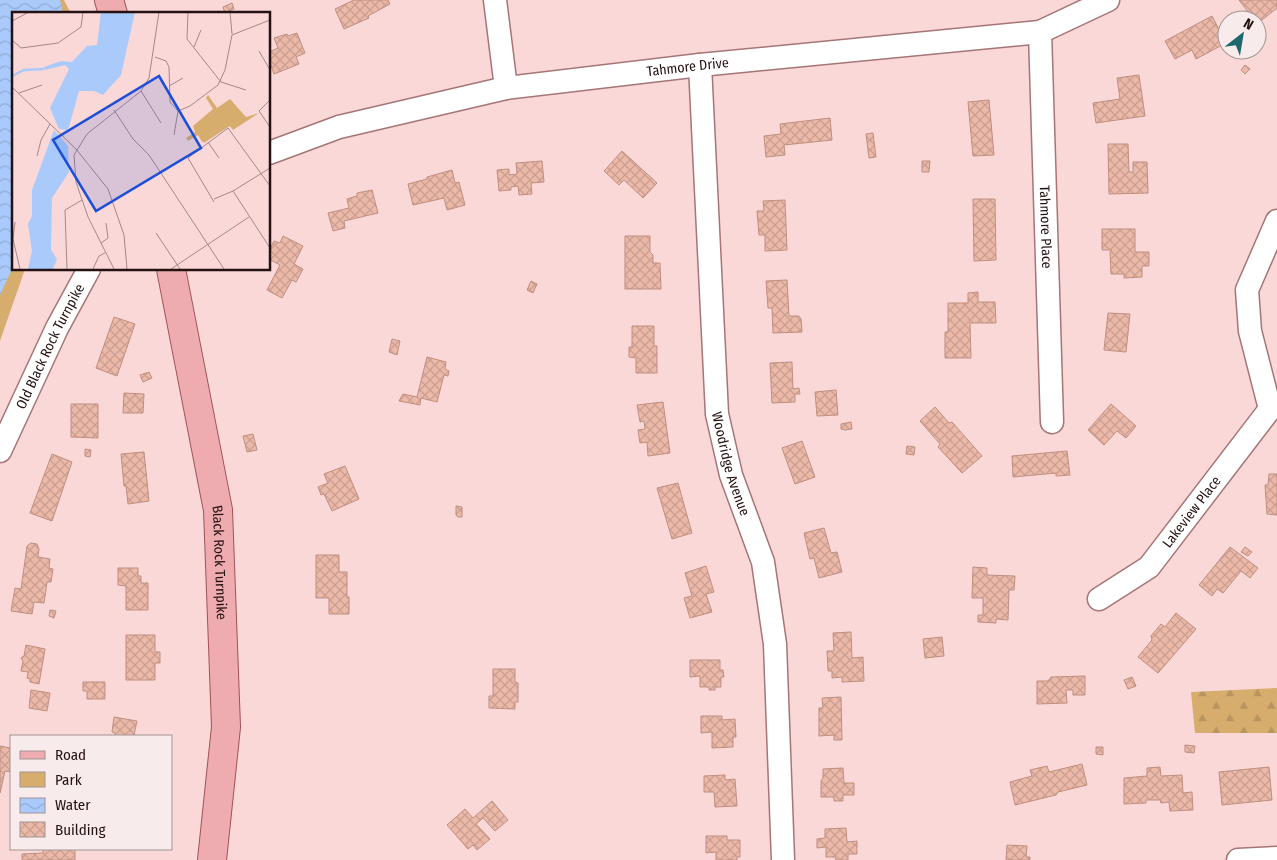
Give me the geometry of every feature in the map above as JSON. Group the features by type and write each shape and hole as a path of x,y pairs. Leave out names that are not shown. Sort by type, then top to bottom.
{"main road":[{"name":"Black Rock Turnpike","path":"171,270 218,510 226,727 212,860"}],"street":[{"path":"495,0 506,88"},
{"name":"Tahmore Drive","path":"270,153 338,127 506,88 700,65 1040,32 1108,0"},
{"name":"Tahmore Place","path":"1040,32 1052,422"},
{"name":"Woodridge Avenue","path":"700,65 717,414 731,475 763,562 775,644 783,860"},
{"path":"1274,410 1250,331 1247,290 1277,221"},
{"name":"Old Black Rock Turnpike","path":"0,452 53,336 88,270"},
{"name":"Lakeview Place","path":"1099,600 1149,567 1274,410"},
{"path":"1238,860 1277,858"}],"green space":[{"path":"0,0 64,0 70,12 12,12 12,270 25,270 0,341"},
{"path":"1277,688 1277,733 1195,733 1191,692"}],"water":[{"path":"0,0 60,0 63,12 12,12 12,269 0,295"}],"building":[{"path":"354,0 388,0 390,4 368,16 369,18 344,29 335,9"},
{"path":"1239,0 1277,0 1277,8 1267,16 1267,10 1246,10"},
{"path":"232,3 234,9 225,12 223,7"},
{"path":"1212,16 1217,26 1217,48 1196,59 1192,50 1175,59 1165,41"},
{"path":"297,33 305,53 296,57 299,64 274,74 270,63 270,52 278,48 274,38 287,34 288,36"},
{"path":"1245,65 1250,69 1245,74 1241,70"},
{"path":"1139,75 1145,116 1096,123 1093,103 1120,99 1117,78"},
{"path":"989,100 994,155 973,156 968,102"},
{"path":"830,118 832,140 784,145 785,155 766,157 764,136 781,134 780,124"},
{"path":"873,133 876,157 869,158 866,134"},
{"path":"1108,144 1128,144 1129,172 1133,172 1133,162 1147,162 1148,193 1109,194"},
{"path":"622,151 657,183 643,198 624,180 619,185 604,171"},
{"path":"542,161 544,182 531,183 532,194 519,195 518,186 511,187 511,190 499,191 497,170 509,169 509,175 517,174 516,163"},
{"path":"922,161 930,161 929,172 922,172"},
{"path":"452,170 455,183 459,182 465,205 447,210 444,198 413,205 408,184"},
{"path":"372,190 378,213 344,221 345,228 333,231 328,213 349,208 347,199 357,196 357,193"},
{"path":"973,199 995,199 996,260 974,261"},
{"path":"785,200 787,250 765,251 765,235 759,235 757,211 764,211 763,201"},
{"path":"1102,229 1135,229 1135,252 1149,252 1149,266 1142,266 1142,277 1124,278 1124,274 1111,274 1110,252 1112,250 1102,250"},
{"path":"283,236 303,246 294,264 303,269 296,282 292,280 282,298 267,290 280,265 270,260 270,249 274,241 280,243"},
{"path":"625,236 650,236 650,252 653,255 653,263 660,263 661,289 625,289"},
{"path":"787,280 789,316 799,316 802,332 773,333 772,308 768,308 766,281"},
{"path":"531,281 537,284 533,293 527,290"},
{"path":"978,292 978,302 995,302 996,323 970,323 971,358 945,358 945,332 948,332 948,303 968,303 968,293"},
{"path":"1108,313 1130,314 1126,352 1104,350"},
{"path":"114,317 135,324 117,376 96,368"},
{"path":"632,326 654,326 654,346 657,346 657,373 636,373 636,358 629,357 629,347 632,347"},
{"path":"392,339 400,341 397,355 389,352"},
{"path":"427,357 446,362 445,369 449,371 448,376 444,375 437,402 421,398 420,405 399,401 403,394 417,397"},
{"path":"792,362 793,389 799,388 800,394 795,394 795,402 772,403 770,363"},
{"path":"149,372 152,378 143,382 140,375"},
{"path":"836,390 838,415 817,416 815,392"},
{"path":"124,393 144,394 143,413 123,413"},
{"path":"663,402 670,453 648,456 647,442 640,443 638,430 645,429 644,421 640,422 637,405"},
{"path":"71,404 98,404 98,438 71,437"},
{"path":"1111,404 1136,426 1126,438 1117,431 1104,445 1088,430"},
{"path":"935,407 949,423 952,422 982,456 962,473 938,447 940,444 920,421"},
{"path":"851,422 852,429 841,429 841,424"},
{"path":"253,434 257,450 247,452 243,436"},
{"path":"802,441 815,477 795,484 782,448"},
{"path":"907,446 915,447 914,455 906,454"},
{"path":"85,449 91,450 90,457 85,456"},
{"path":"1067,451 1070,475 1056,476 1056,473 1013,477 1012,456"},
{"path":"144,452 149,501 128,504 121,454"},
{"path":"52,454 72,462 52,521 30,513"},
{"path":"345,466 359,499 332,511 324,494 321,495 318,487 328,483 324,474"},
{"path":"1269,474 1277,474 1277,515 1267,514 1265,485 1268,485"},
{"path":"678,483 692,533 672,539 657,488"},
{"path":"456,506 462,507 462,517 456,515"},
{"path":"824,528 831,553 837,552 842,572 819,578 814,558 810,559 804,533"},
{"path":"31,543 37,544 39,549 38,557 50,559 49,568 53,569 51,582 47,582 44,603 34,602 32,614 11,611 15,588 21,589 27,546"},
{"path":"1230,547 1258,568 1250,578 1241,571 1223,593 1217,589 1212,596 1199,585"},
{"path":"1245,547 1252,552 1248,556 1241,552"},
{"path":"316,555 339,555 339,572 347,572 349,614 329,614 329,598 316,598"},
{"path":"706,566 714,592 706,594 712,612 690,618 684,598 692,596 685,573"},
{"path":"973,567 987,568 987,575 1015,576 1014,590 1009,590 1008,620 996,619 996,623 978,622 978,615 983,615 983,598 972,598"},
{"path":"118,568 138,568 138,576 141,576 141,583 148,583 148,610 126,610 126,586 118,585"},
{"path":"50,610 56,611 54,618 49,616"},
{"path":"1176,613 1196,629 1158,673 1138,657 1152,640 1151,636 1161,624 1165,627"},
{"path":"851,632 852,658 863,657 864,681 842,682 842,677 832,678 832,671 828,671 827,651 834,651 833,633"},
{"path":"126,635 155,635 155,652 160,652 160,663 155,663 155,680 126,680"},
{"path":"942,637 944,656 925,658 923,639"},
{"path":"26,645 45,649 39,684 30,682 30,679 27,678 28,672 21,671 23,661 21,658 24,656"},
{"path":"690,660 720,660 720,670 723,670 724,677 721,677 721,687 709,690 709,687 700,687 700,676 690,677"},
{"path":"493,669 515,669 515,682 518,683 518,702 515,702 515,709 489,708 489,696 493,696"},
{"path":"1085,676 1085,695 1073,695 1073,690 1066,690 1067,703 1037,704 1037,681 1048,681 1051,677"},
{"path":"1132,677 1136,686 1128,689 1124,680"},
{"path":"83,682 105,682 105,699 87,699 87,691 83,691"},
{"path":"31,690 50,693 47,711 29,708"},
{"path":"841,697 842,740 834,740 834,735 819,736 819,708 823,708 822,698"},
{"path":"701,716 722,716 722,720 735,719 736,737 733,737 733,747 712,748 712,732 701,733"},
{"path":"114,717 137,721 134,735 115,735 112,732"},
{"path":"1185,745 1195,746 1194,753 1185,752"},
{"path":"0,746 10,748 10,772 5,771 0,793"},
{"path":"1096,747 1103,747 1103,755 1096,754"},
{"path":"1082,764 1087,785 1015,805 1010,782 1032,776 1030,770 1047,766 1049,772"},
{"path":"1160,767 1161,776 1182,775 1183,793 1192,792 1193,810 1170,811 1169,802 1161,803 1160,800 1146,800 1146,803 1124,804 1124,778 1147,776 1147,768"},
{"path":"1269,767 1272,800 1222,805 1219,772"},
{"path":"843,768 844,783 854,783 854,795 843,795 843,801 834,801 834,797 821,797 823,769"},
{"path":"725,775 725,780 735,779 737,806 715,807 714,792 704,792 704,776"},
{"path":"492,801 508,820 495,831 483,818 476,824 490,839 477,850 473,845 468,849 447,825 465,809 473,818"},
{"path":"846,828 847,842 857,841 857,854 848,854 848,860 836,860 835,857 826,857 826,847 817,848 817,839 825,838 825,829"},
{"path":"706,836 727,836 727,840 740,840 740,857 737,857 737,860 716,860 716,852 706,853"},
{"path":"1007,845 1027,846 1026,857 1030,857 1030,860 1006,860"},
{"path":"43,850 75,850 75,860 22,860 22,854 43,853"}]}
